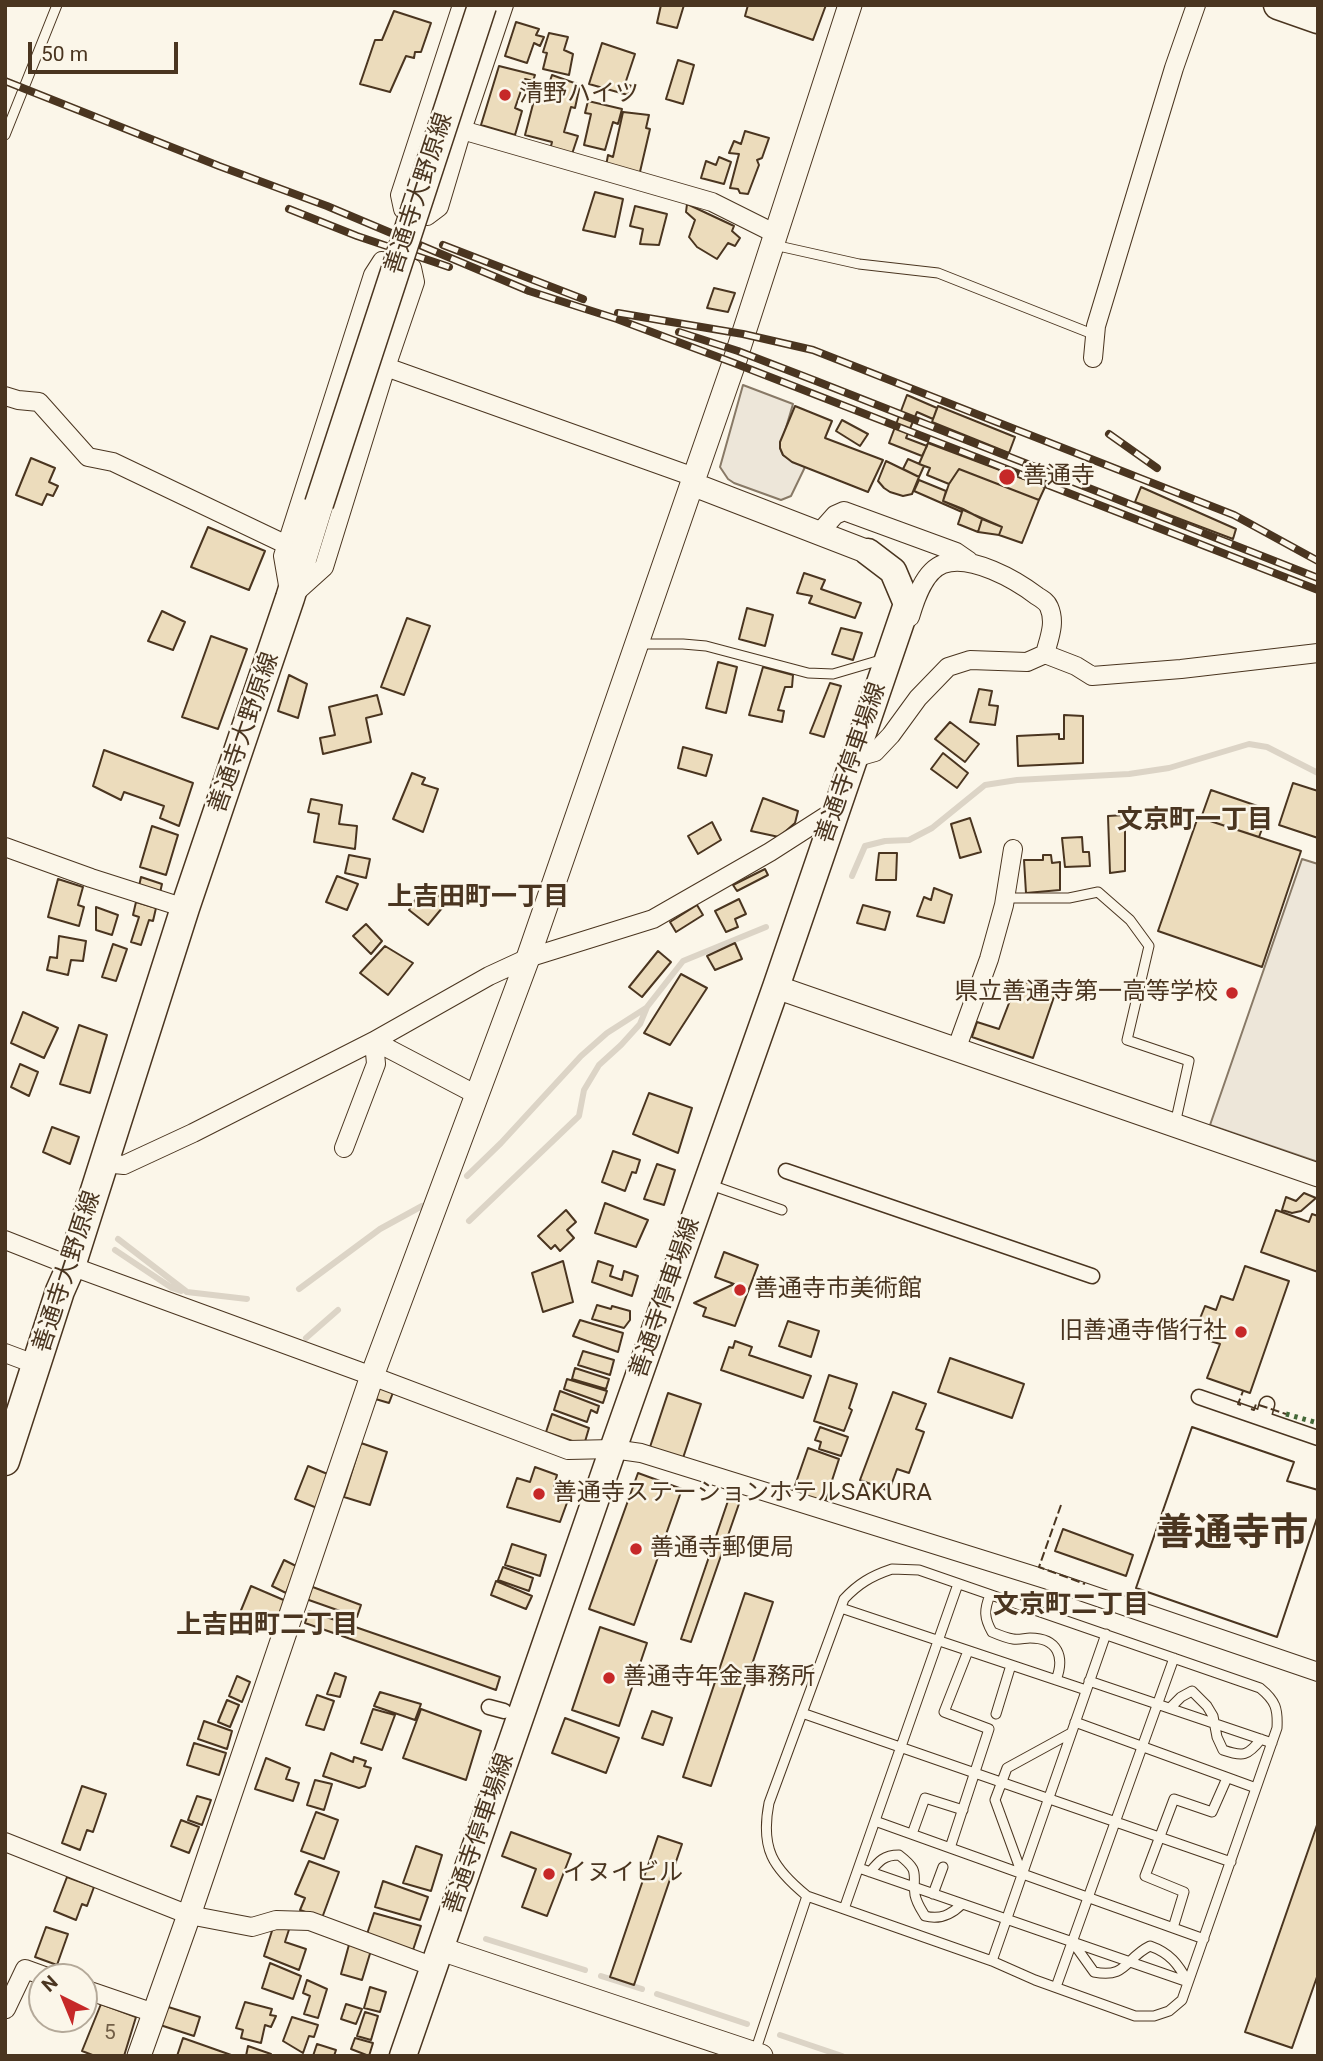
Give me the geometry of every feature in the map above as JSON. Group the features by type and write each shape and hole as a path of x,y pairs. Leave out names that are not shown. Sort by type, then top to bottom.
{"main road":[{"path":"1278,5 1318,19"},
{"name":"善通寺大野原線","path":"5,1461 483,6"},
{"name":"善通寺停車場線","path":"403,2056 612,1449 776,987 906,604 893,571 868,552"}],"street":[{"path":"139,2056 293,1635 372,1376 528,958 693,481 849,5"},
{"path":"1093,358 1096,326 1174,68 1196,5"},
{"path":"483,6 462,130 439,207 427,216 403,209 400,195 483,6"},
{"path":"462,130 712,202 774,239"},
{"path":"382,261 412,268 415,282 324,567 290,598 283,556 373,275 382,261"},
{"path":"386,367 693,481 868,552"},
{"path":"5,396 39,402 88,457 113,462 286,545"},
{"path":"819,533 835,515 845,511 956,552 973,563 1018,581 1048,604 1053,623 1045,654"},
{"path":"892,648 906,628 918,589 936,568 942,564 956,562 973,563"},
{"path":"854,758 875,752 948,667 970,660 1027,662 1045,654 1076,666 1092,676 1318,653"},
{"path":"873,702 889,717 906,715"},
{"path":"104,1163 124,1165 137,1160 374,1041 489,976 528,958 653,919 770,852 837,809"},
{"path":"5,847 186,908"},
{"path":"956,1050 989,959 1005,898 1013,849"},
{"path":"776,987 1174,1126 1251,1159 1318,1175"},
{"path":"374,1041 477,1095"},
{"path":"344,1148 376,1064 374,1041"},
{"path":"786,1171 1092,1276"},
{"path":"5,1240 568,1450 612,1449 641,1453 1008,1568 1318,1672"},
{"path":"5,1353 37,1365"},
{"path":"1199,1396 1318,1438"},
{"path":"1263,1419 1267,1404"},
{"path":"489,1707 504,1712"},
{"path":"5,1842 190,1915 253,1927 276,1920 310,1921 757,2055"},
{"path":"6,2009 24,1969 28,1970"},
{"path":"98,1994 154,2013"}],"lane":[{"path":"5,135 57,5"},
{"path":"774,239 859,264 938,273 1096,335"},
{"path":"636,644 683,643 706,646 808,673 833,674 892,648"},
{"path":"1005,898 1069,898 1098,892 1130,920 1149,946 1127,1040 1189,1061 1174,1126"},
{"path":"706,1184 782,1210"},
{"path":"892,1569 919,1570 957,1584 1260,1688 1278,1710 1277,1728 1182,2000 1169,2011 1154,2016 1135,2016 992,1961 807,1896 783,1876 773,1860 767,1843 765,1824 769,1803 844,1600 858,1584 892,1569"},
{"path":"844,1909 957,1584"},
{"path":"990,1595 984,1609 986,1622 992,1632 1016,1639 1030,1638 1051,1643 1059,1652 1062,1666 1056,1680"},
{"path":"841,1608 1056,1680 1088,1685 1157,1704 1272,1743"},
{"path":"992,1961 1106,1634"},
{"path":"950,1848 989,1729 944,1712 968,1651"},
{"path":"1056,1987 1174,1658"},
{"path":"996,1714 1011,1665"},
{"path":"1170,1708 1192,1691 1213,1716 1223,1750 1237,1755 1247,1754 1261,1739"},
{"path":"802,1713 1231,1862"},
{"path":"1075,1723 1256,1788"},
{"path":"1022,1874 995,1800 1007,1768 1071,1734"},
{"path":"1173,1928 1184,1892 1145,1876 1174,1800 1212,1812 1227,1778"},
{"path":"912,1835 925,1798 963,1810"},
{"path":"875,1821 1203,1939"},
{"path":"870,1872 879,1860 889,1855 899,1856 913,1868 918,1905 925,1916 935,1919 946,1916 962,1904"},
{"path":"933,1894 943,1867"},
{"path":"859,1868 1188,1982"},
{"path":"757,2055 807,1896"},
{"path":"1072,1942 1094,1972 1108,1975 1126,1967 1138,1952 1150,1946 1162,1951 1179,1965 1188,1982"}],"shaded area":[{"path":"743,385 793,404 780,448 783,455 805,467 791,496 781,500 734,483 720,467"},
{"path":"1302,859 1318,864 1318,1162 1210,1125"}],"building":[{"path":"661,5 684,5 677,28 657,23"},
{"path":"748,5 826,5 813,40 745,16"},
{"path":"394,11 431,23 421,52 415,52 414,58 406,56 390,92 360,84 375,40 382,40"},
{"path":"516,22 539,29 536,35 544,37 540,46 534,43 527,63 505,56"},
{"path":"549,33 568,37 564,50 573,54 569,75 543,69 547,53 543,52"},
{"path":"602,43 635,54 625,84 632,86 628,95 589,84"},
{"path":"678,60 694,65 683,104 666,99"},
{"name":"清野ハイツ","path":"499,66 535,75 533,81 525,79 515,108 522,111 515,135 481,125"},
{"path":"552,75 580,85 575,108 571,107 564,132 578,136 572,154 550,150 552,142 525,135 539,81 549,84"},
{"path":"588,101 622,109 618,124 613,122 605,150 584,145 591,114 585,113"},
{"path":"623,112 649,115 646,128 650,129 639,176 606,166 608,155 613,157"},
{"path":"745,131 769,138 762,158 757,160 759,165 748,194 730,188 739,154 729,153 734,141 741,144"},
{"path":"719,157 731,162 724,184 701,178 706,161 716,165"},
{"path":"595,192 623,199 615,237 583,230"},
{"path":"687,204 734,226 732,231 740,238 735,246 728,243 717,259 697,247 689,237 695,220 686,212"},
{"path":"635,206 667,214 659,245 640,244 643,229 630,226"},
{"path":"714,288 735,293 728,312 707,308"},
{"path":"907,395 937,408 933,419 917,412 906,438 927,446 922,456 889,443"},
{"path":"795,406 832,421 825,438 883,460 868,492 792,462 783,455 780,442"},
{"path":"938,406 1015,437 1009,453 932,422"},
{"path":"842,420 868,434 860,446 836,431"},
{"path":"928,443 1045,487 1039,500 959,469 949,484 927,475 930,468 919,464"},
{"path":"31,458 55,468 49,482 58,486 53,496 47,494 42,505 16,495"},
{"path":"908,459 924,466 919,477 903,469"},
{"path":"886,461 919,477 912,494 903,496 890,492 878,481"},
{"path":"959,469 1039,500 1022,543 999,535 1002,527 943,501 949,484"},
{"path":"919,480 946,491 943,501 963,509 962,512 914,491"},
{"path":"1141,487 1236,529 1233,539 1135,502"},
{"path":"963,509 982,519 978,532 958,524"},
{"path":"982,519 1002,527 999,535 978,532"},
{"path":"208,527 265,551 249,590 191,567"},
{"path":"804,573 825,580 821,589 861,603 855,618 809,603 812,596 797,593"},
{"path":"747,608 773,615 765,646 739,639"},
{"path":"162,611 185,622 173,650 148,641"},
{"path":"407,618 430,626 404,695 381,687"},
{"path":"841,628 862,633 853,660 832,654"},
{"path":"211,636 247,649 218,729 182,717"},
{"path":"718,662 737,667 726,713 706,708"},
{"path":"763,667 793,675 792,687 785,687 778,710 784,711 782,722 749,715"},
{"path":"289,675 307,684 298,718 278,711"},
{"path":"830,683 841,686 824,737 810,733"},
{"path":"979,689 992,691 989,705 998,706 995,725 970,722"},
{"path":"377,695 382,714 366,718 371,742 323,754 320,738 335,735 329,707"},
{"path":"1064,715 1083,716 1083,763 1018,766 1017,736 1059,734 1059,739 1064,739"},
{"path":"950,722 979,744 965,762 935,739"},
{"path":"683,747 712,755 706,776 678,768"},
{"path":"104,750 193,783 179,826 160,818 164,806 124,792 121,800 93,786"},
{"path":"943,753 968,773 957,788 931,769"},
{"path":"412,773 425,778 422,784 438,789 423,832 393,819"},
{"path":"1293,783 1318,791 1318,838 1279,825"},
{"path":"1211,790 1269,810 1259,837 1201,818"},
{"path":"763,798 798,811 795,823 779,837 751,831"},
{"path":"311,799 342,805 339,824 357,826 355,849 314,842 319,814 308,812"},
{"path":"1125,815 1125,871 1110,873 1108,816"},
{"path":"1198,817 1301,851 1262,967 1158,931"},
{"path":"970,818 981,852 960,858 951,824"},
{"path":"712,822 721,840 698,854 688,836"},
{"path":"152,826 178,835 166,875 140,867"},
{"path":"1082,837 1083,852 1089,852 1090,866 1065,867 1062,838"},
{"path":"879,853 897,853 896,880 876,880"},
{"path":"349,855 370,859 366,878 345,873"},
{"path":"1043,855 1051,855 1052,863 1060,862 1060,890 1026,893 1024,860 1043,860"},
{"path":"765,869 768,875 737,891 733,885"},
{"path":"337,876 358,884 347,910 326,902"},
{"path":"141,877 162,884 159,897 138,891"},
{"path":"58,879 83,887 78,905 84,907 79,926 48,917"},
{"path":"424,886 447,902 428,925 409,910"},
{"path":"934,888 952,895 944,923 917,916 924,897 931,900"},
{"path":"739,899 746,914 735,919 738,927 726,932 715,911"},
{"path":"136,902 156,908 153,921 149,920 141,945 131,942 139,917 133,915"},
{"path":"697,905 703,915 676,932 670,922"},
{"path":"863,905 890,912 885,930 857,923"},
{"path":"96,907 118,915 112,935 96,930"},
{"path":"366,924 382,941 371,954 353,936"},
{"path":"59,936 86,941 83,961 71,960 68,975 47,970 50,957 57,958"},
{"path":"735,943 742,959 715,970 707,956"},
{"path":"113,944 127,949 116,981 102,977"},
{"path":"385,946 413,963 388,995 360,973"},
{"path":"658,951 671,962 642,997 629,987"},
{"path":"681,974 707,988 670,1045 644,1033"},
{"path":"1018,980 1056,991 1033,1058 972,1037 977,1022 999,1029"},
{"path":"23,1012 58,1028 44,1058 11,1043"},
{"path":"79,1025 107,1035 90,1093 60,1084"},
{"path":"20,1064 38,1072 29,1096 11,1087"},
{"path":"649,1093 692,1108 678,1153 633,1134"},
{"path":"52,1127 79,1137 70,1164 43,1152"},
{"path":"613,1151 640,1160 625,1191 602,1182"},
{"path":"657,1164 675,1170 664,1205 644,1199"},
{"path":"1304,1193 1316,1198 1301,1211 1292,1213 1282,1210 1286,1197 1296,1201"},
{"path":"605,1203 648,1220 636,1247 595,1233"},
{"path":"566,1210 576,1222 567,1230 574,1238 560,1251 555,1245 551,1249 538,1236"},
{"path":"1276,1210 1309,1222 1312,1214 1318,1216 1318,1272 1261,1252"},
{"path":"724,1252 758,1265 735,1326 703,1316 706,1308 694,1303 734,1284 715,1277"},
{"path":"563,1261 573,1302 543,1312 532,1273"},
{"path":"598,1261 613,1266 610,1276 622,1280 624,1271 638,1276 632,1296 592,1282"},
{"name":"旧善通寺偕行社","path":"1245,1266 1289,1281 1250,1393 1207,1378 1220,1344 1207,1340 1212,1325 1199,1321 1205,1306 1216,1310 1221,1296 1233,1300"},
{"path":"597,1305 630,1311 630,1320 624,1328 592,1319"},
{"path":"580,1320 623,1333 618,1352 573,1336"},
{"path":"788,1321 819,1331 811,1357 779,1346"},
{"path":"735,1341 752,1347 749,1355 811,1376 803,1398 721,1370 729,1347 733,1348"},
{"path":"583,1351 614,1360 610,1375 578,1365"},
{"path":"950,1358 1024,1384 1012,1418 938,1392"},
{"path":"575,1368 609,1379 606,1389 572,1379"},
{"path":"829,1375 857,1384 849,1408 852,1410 844,1431 814,1421"},
{"path":"567,1379 607,1391 603,1403 564,1389"},
{"path":"377,1385 394,1390 389,1403 372,1398"},
{"path":"560,1391 599,1406 597,1413 591,1410 587,1422 554,1410"},
{"path":"893,1392 926,1404 916,1429 924,1432 909,1473 897,1469 889,1491 860,1480"},
{"path":"668,1393 701,1404 682,1461 649,1450"},
{"path":"552,1414 589,1428 584,1445 546,1432"},
{"path":"820,1427 848,1437 841,1456 819,1449 821,1442 815,1440"},
{"path":"1192,1427 1294,1462 1287,1481 1318,1490 1318,1515 1277,1637 1136,1588"},
{"path":"1192,1427 1294,1462 1287,1481 1318,1490 1318,1515 1277,1637 1136,1588"},
{"path":"361,1443 387,1452 370,1505 344,1497"},
{"path":"808,1448 839,1459 824,1505 792,1494"},
{"path":"308,1466 330,1475 317,1508 295,1499"},
{"name":"善通寺ステーションホテルSAKURA","path":"535,1467 557,1475 554,1486 567,1490 565,1499 568,1500 560,1522 507,1507 517,1478 530,1482"},
{"path":"638,1473 682,1489 634,1625 589,1609"},
{"path":"730,1495 741,1498 691,1642 681,1639"},
{"path":"1063,1529 1133,1555 1126,1576 1055,1551"},
{"path":"512,1544 546,1555 540,1576 505,1565"},
{"path":"284,1560 298,1567 286,1593 272,1586"},
{"path":"503,1567 533,1578 529,1591 498,1580"},
{"path":"496,1581 532,1596 526,1609 491,1595"},
{"path":"251,1586 286,1601 272,1634 237,1620"},
{"path":"310,1586 361,1605 357,1617 306,1599"},
{"path":"745,1593 773,1602 711,1786 683,1777"},
{"path":"309,1611 500,1677 496,1690 305,1623"},
{"path":"600,1627 647,1643 619,1726 572,1710"},
{"path":"335,1673 346,1677 340,1697 327,1694"},
{"path":"237,1676 250,1682 242,1702 229,1696"},
{"path":"380,1692 421,1704 415,1720 374,1706"},
{"path":"317,1695 334,1701 324,1730 306,1725"},
{"path":"227,1700 239,1705 230,1727 218,1722"},
{"path":"373,1709 395,1715 382,1750 361,1743"},
{"path":"421,1709 481,1731 466,1780 403,1758"},
{"path":"652,1711 672,1718 663,1745 642,1738"},
{"path":"565,1718 619,1738 606,1773 552,1753"},
{"path":"204,1721 232,1731 227,1749 198,1739"},
{"path":"194,1743 226,1753 219,1775 187,1765"},
{"path":"331,1753 353,1762 354,1757 366,1761 364,1766 371,1768 365,1786 359,1788 323,1776"},
{"path":"266,1758 290,1768 286,1779 299,1783 293,1801 255,1789"},
{"path":"315,1780 332,1784 324,1810 307,1805"},
{"path":"82,1786 106,1794 93,1832 87,1830 80,1850 62,1843"},
{"path":"197,1796 211,1800 202,1825 188,1820"},
{"path":"316,1812 338,1820 324,1859 301,1851"},
{"path":"181,1820 199,1827 189,1853 171,1846"},
{"path":"1318,1822 1318,1974 1292,2048 1245,2032"},
{"name":"イヌイビル","path":"511,1832 571,1854 547,1916 522,1907 536,1869 502,1856"},
{"path":"658,1836 682,1844 634,1985 610,1977"},
{"path":"416,1846 442,1855 431,1891 403,1883"},
{"path":"309,1861 339,1872 322,1918 300,1910 305,1898 295,1894"},
{"path":"67,1877 94,1887 87,1906 82,1904 76,1920 54,1911"},
{"path":"383,1881 428,1897 420,1920 375,1907"},
{"path":"278,1912 293,1917 285,1942 306,1949 299,1970 264,1956"},
{"path":"374,1913 421,1926 413,1950 367,1934"},
{"path":"46,1927 68,1934 58,1963 35,1957"},
{"path":"350,1941 372,1947 362,1980 341,1974"},
{"path":"270,1963 301,1976 293,1999 262,1988"},
{"path":"307,1980 327,1989 318,2018 304,2014 310,1996 303,1993"},
{"path":"370,1987 386,1992 380,2012 364,2008"},
{"path":"245,2002 272,2009 270,2015 276,2016 271,2027 265,2025 261,2043 241,2038 243,2030 236,2028"},
{"path":"101,2004 136,2017 124,2056 95,2056 82,2051 89,2033 98,2033 98,2011"},
{"path":"346,2004 362,2009 356,2024 341,2019"},
{"path":"162,2005 200,2017 194,2036 157,2024"},
{"path":"365,2012 378,2016 371,2040 357,2036"},
{"path":"292,2017 318,2025 314,2037 309,2036 303,2053 283,2041"},
{"path":"183,2038 234,2056 177,2056"},
{"path":"355,2038 373,2043 369,2056 351,2049"},
{"path":"317,2044 336,2050 334,2056 313,2056"},
{"path":"248,2046 271,2054 246,2056"}],"waterway":[{"path":"852,876 865,846 885,841 909,840 932,828 985,785 1017,780 1129,774 1169,768 1249,744 1267,747 1318,773"},
{"path":"469,1221 579,1116 584,1090 599,1065 640,1024 647,1007 683,961 766,927"},
{"path":"467,1176 581,1056 607,1033 646,1008"},
{"path":"299,1289 380,1229 422,1206"},
{"path":"118,1239 187,1292 247,1299"},
{"path":"115,1250 172,1288 181,1291"},
{"path":"306,1338 338,1310"},
{"path":"486,1939 585,1970"},
{"path":"601,1976 642,1989"},
{"path":"657,1994 747,2024"},
{"path":"780,2035 842,2056"}],"railway":[{"path":"5,81 327,206 529,291 617,319 734,363 1318,590"},
{"path":"289,209 357,236 449,267"},
{"path":"443,245 583,299"},
{"path":"618,313 743,334 813,350 1234,515 1318,561"},
{"path":"679,332 816,381 1318,578"},
{"path":"1109,434 1157,468"}],"hedge":[{"path":"1286,1414 1318,1423"}],"fence":[{"path":"1241,1405 1238,1404 1243,1391"},
{"path":"1251,1409 1254,1410 1256,1404 1286,1414"},
{"path":"1061,1505 1039,1567 1085,1584"}],"place":[{"name":"清野ハイツ","path":"505,95"},
{"name":"善通寺","path":"1007,477"},
{"name":"県立善通寺第一高等学校","path":"1232,993"},
{"name":"善通寺市美術館","path":"740,1290"},
{"name":"旧善通寺偕行社","path":"1241,1332"},
{"name":"善通寺ステーションホテルSAKURA","path":"539,1494"},
{"name":"善通寺郵便局","path":"636,1549"},
{"name":"善通寺年金事務所","path":"609,1678"},
{"name":"イヌイビル","path":"549,1874"}],"district":[{"name":"文京町一丁目","path":"1195,821"},
{"name":"上吉田町一丁目","path":"478,898"},
{"name":"善通寺市","path":"1232,1535"},
{"name":"文京町二丁目","path":"1071,1606"},
{"name":"上吉田町二丁目","path":"267,1626"}]}
